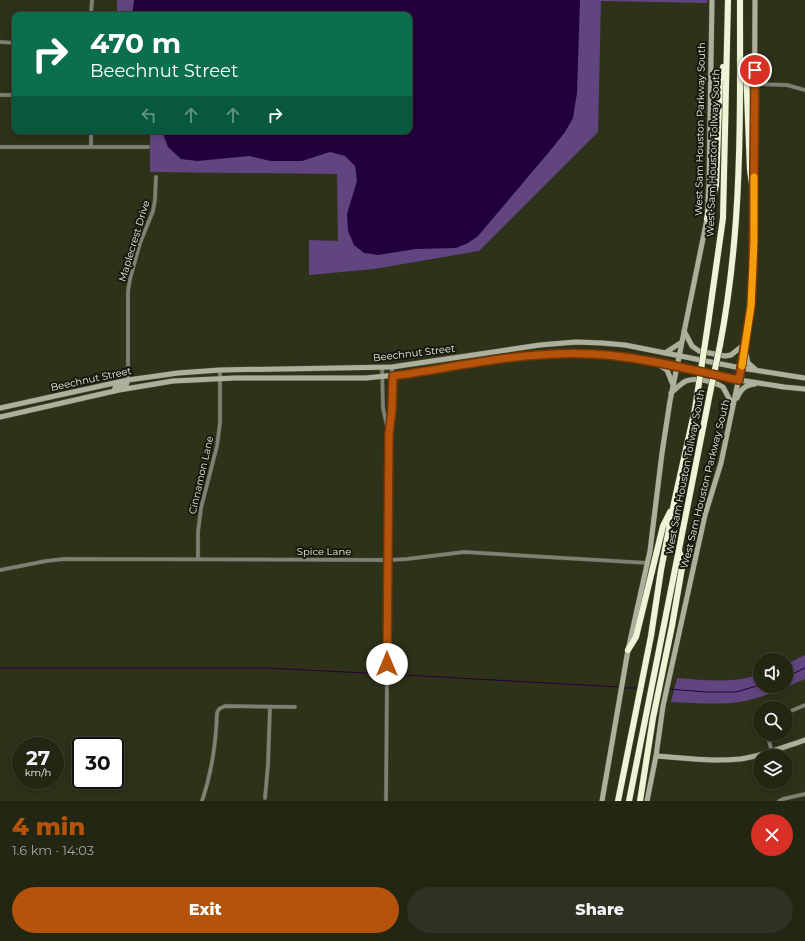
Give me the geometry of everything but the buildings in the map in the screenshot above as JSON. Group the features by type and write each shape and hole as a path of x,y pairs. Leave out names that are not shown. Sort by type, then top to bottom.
{"highway":[{"name":"West Sam Houston Tollway South","path":"618,801 644,672 674,504 695,409 723,218 728,0"},
{"name":"West Sam Houston Tollway South","path":"629,801 720,345 730,286 736,227 738,174 740,0"},
{"path":"707,219 716,185 720,80 726,58"},
{"path":"740,60 746,70 750,170 754,198"},
{"path":"628,650 636,637 663,526 674,504"},
{"path":"640,801 683,562 679,551"}],"main road":[{"name":"West Sam Houston Parkway South","path":"602,801 628,650 648,562 671,393 707,219 709,184 712,0"},
{"name":"West Sam Houston Parkway South","path":"647,801 665,700 699,543 721,463 739,380 751,306 754,198 755,0"},
{"path":"684,331 692,346 699,351 730,355 745,345 748,363 759,372"},
{"name":"Beechnut Street","path":"0,408 128,380 178,372 290,368 392,367 552,343 576,342 602,342 759,372 805,378"},
{"path":"664,353 682,342"},
{"path":"552,343 552,354"},
{"path":"481,354 483,362"},
{"name":"Beechnut Street","path":"0,417 114,392 168,382 220,378 382,377 483,362 552,354 607,355 677,367 739,380 805,389"},
{"path":"654,363 667,370 673,386"},
{"path":"289,377 290,368"},
{"path":"795,388 796,377"},
{"path":"114,392 115,388 126,385 128,380"},
{"path":"671,393 679,386 690,380 710,382 723,387 733,406"},
{"path":"733,406 740,390 758,383"},
{"path":"81,390 83,399"},
{"path":"17,404 19,413"},
{"path":"780,749 805,740"},
{"path":"656,756 705,760 740,758 753,756"}],"street":[{"path":"91,12 92,0"},
{"path":"0,42 12,42"},
{"path":"754,84 787,85 805,90"},
{"path":"0,94 12,95"},
{"path":"91,134 91,147"},
{"path":"0,147 148,147"},
{"name":"Maplecrest Drive","path":"128,380 128,291 140,243 153,211 156,177"},
{"path":"382,367 383,408 389,434"},
{"path":"386,801 389,434 392,409 392,367"},
{"name":"Cinnamon Lane","path":"198,559 198,532 201,508 218,446 220,423 220,370"},
{"name":"Spice Lane","path":"0,570 64,559 388,560 464,552 648,562"},
{"path":"793,710 805,705"},
{"path":"202,801 211,770 217,712 219,708 225,706 295,707"},
{"path":"265,798 268,765 270,706"},
{"path":"779,801 805,794"}],"shaded area":[{"path":"117,0 707,0 707,3 601,1 598,132 479,251 374,269 309,275 309,240 338,241 337,174 150,172 150,134 412,134 412,12 117,12"},
{"path":"134,0 580,0 577,93 573,118 565,132 549,152 478,236 468,243 456,248 416,249 378,255 364,253 354,245 348,231 347,214 357,181 355,166 345,156 330,152 302,161 271,161 249,156 197,161 181,159 168,147 163,134 412,134 412,12 132,12"},
{"path":"805,655 805,679 793,684 793,661"},
{"path":"753,676 753,693 770,693 749,700 732,703 706,704 671,702 677,678 729,680"}],"waterway":[{"path":"0,668 267,668 385,674"},
{"path":"793,674 805,668"},
{"path":"388,674 619,687"},
{"path":"668,689 706,692 736,692 753,687"},
{"path":"624,688 639,688"}],"slow traffic":[{"path":"742,366 751,306 754,242 754,177"}],"route":[{"path":"387,664 389,434 392,409 393,376 513,358 552,354 592,354 638,359 739,380 751,306 753,268 755,70"}]}
